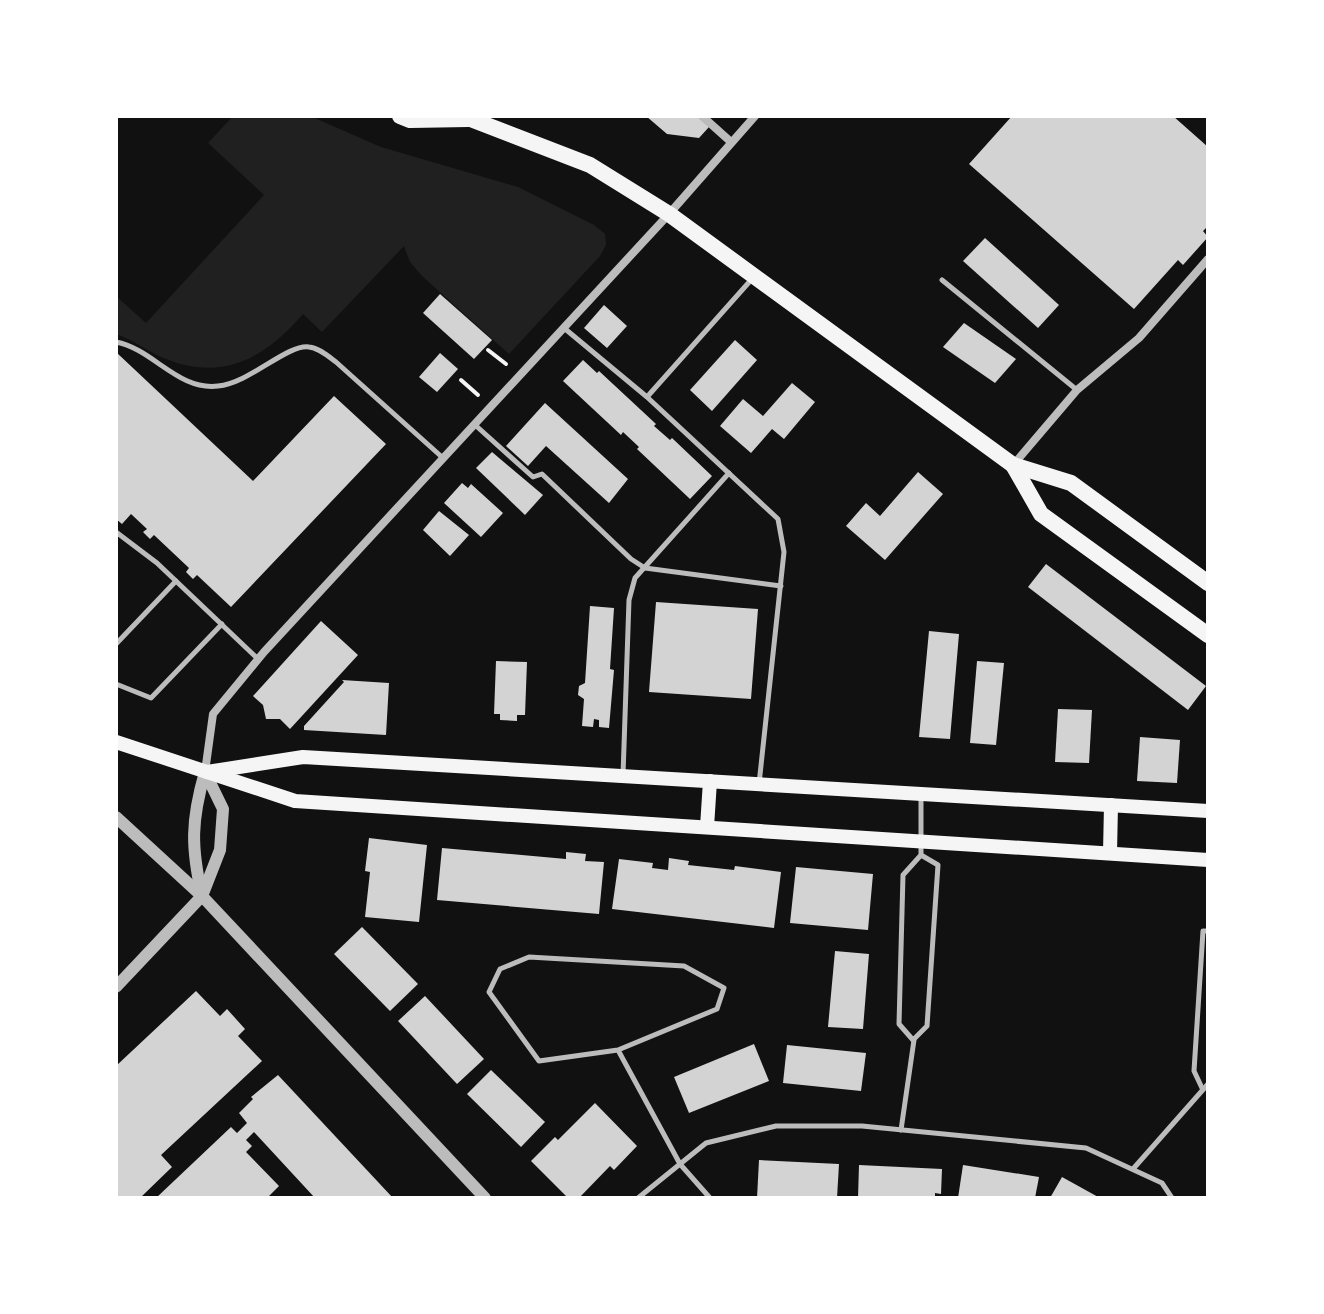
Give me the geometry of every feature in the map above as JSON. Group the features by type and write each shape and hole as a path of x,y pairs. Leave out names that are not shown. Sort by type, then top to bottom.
{"main road":[{"path":"400,116 410,120 465,118 590,165 669,214 1013,465 1071,483 1208,583"},
{"path":"1013,465 1041,514 1208,635"},
{"path":"116,742 295,801 707,827 921,848 1110,853 1208,860"},
{"path":"205,772 303,757 1208,811"},
{"path":"707,827 710,781"},
{"path":"1110,853 1111,805"}],"street":[{"path":"702,116 731,142"},
{"path":"202,896 193,853 195,808 205,772 213,714 259,659 669,214 755,116"},
{"path":"1013,465 1077,390 1139,338 1208,259"},
{"path":"116,987 202,896 220,850 223,809 205,772"},
{"path":"116,817 202,896 485,1198"}],"lane":[{"path":"647,397 754,276"},
{"path":"942,280 1077,390"},
{"path":"564,327 647,397 778,519 784,552 759,784"},
{"path":"116,342 139,351 196,385 217,387 253,375 292,349 308,346 322,351 336,362 443,458"},
{"path":"474,424 533,477 542,474 631,559 645,568 781,586"},
{"path":"623,776 629,600 635,578 729,473"},
{"path":"116,532 157,563 259,659"},
{"path":"116,644 177,581"},
{"path":"116,684 151,698 222,624"},
{"path":"915,1039 899,1024 903,875 921,848 921,793"},
{"path":"901,1130 915,1039 927,1026 938,865 921,848"},
{"path":"1133,1169 1205,1086 1194,1071 1203,931 1208,931"},
{"path":"529,957 684,966 724,988 717,1009 618,1050 539,1061 489,992 500,969 529,957"},
{"path":"618,1050 680,1164 710,1198"},
{"path":"638,1198 706,1143 776,1126 862,1126 1086,1148 1162,1183 1172,1198"}],"path":[{"path":"488,350 506,364"},
{"path":"461,380 478,395"}],"shaded area":[{"path":"233,116 310,116 381,147 518,187 594,225 605,234 606,245 600,256 509,354 422,276 410,262 404,246 322,332 303,314 274,342 242,361 207,368 166,359 116,334 116,296 146,323 264,195 208,143"}],"building":[{"path":"646,116 697,116 709,127 699,138 667,134"},
{"path":"1012,116 1173,116 1208,147 1208,226 1203,231 1208,237 1183,265 1178,260 1134,309 969,164"},
{"path":"985,238 1059,305 1038,328 963,261"},
{"path":"440,294 492,340 474,359 423,313"},
{"path":"604,305 627,326 607,348 584,328"},
{"path":"964,323 1016,359 995,383 943,347"},
{"path":"735,340 757,360 712,411 690,390"},
{"path":"116,352 253,481 334,396 386,444 231,607 197,575 193,579 186,572 189,568 154,535 150,539 143,532 147,529 131,514 122,524 116,519"},
{"path":"440,353 458,369 437,392 419,377"},
{"path":"583,360 597,373 599,371 656,424 654,426 670,440 672,438 712,476 690,499 623,432 621,435 563,381"},
{"path":"792,383 815,402 784,439 772,429 751,453 720,426 743,399 763,416"},
{"path":"545,403 628,479 609,503 546,446 528,466 506,446"},
{"path":"492,452 543,495 525,515 476,468"},
{"path":"918,472 943,494 885,560 846,526 866,503 880,516"},
{"path":"462,483 468,488 471,484 503,513 481,537 444,503"},
{"path":"439,511 469,535 450,556 423,530"},
{"path":"1046,564 1206,686 1188,710 1028,587"},
{"path":"656,602 758,609 751,699 649,692"},
{"path":"590,606 614,608 610,669 614,670 609,728 599,727 599,720 594,719 593,727 582,726 584,699 578,695 579,686 585,683"},
{"path":"321,621 358,655 290,729 280,719 266,719 263,705 253,696"},
{"path":"929,631 959,634 950,739 919,737"},
{"path":"496,661 527,662 525,715 517,715 517,721 500,720 500,714 494,714"},
{"path":"977,661 1004,663 996,745 970,743"},
{"path":"342,680 389,683 386,735 304,730 304,726 344,682"},
{"path":"1058,709 1092,710 1089,763 1055,762"},
{"path":"1140,737 1180,740 1177,783 1137,781"},
{"path":"369,838 427,845 419,922 365,917 370,872 365,871"},
{"path":"442,848 566,859 566,852 586,854 585,861 604,862 599,914 437,900"},
{"path":"669,858 689,861 688,865 734,870 735,866 781,872 774,928 612,909 619,859 653,863 652,868 668,870"},
{"path":"796,867 873,874 868,930 790,923"},
{"path":"362,927 418,984 390,1011 334,954"},
{"path":"835,951 869,954 863,1029 828,1027"},
{"path":"196,991 220,1016 227,1009 245,1029 238,1036 262,1061 161,1155 172,1167 140,1198 116,1198 116,1066"},
{"path":"425,996 484,1059 457,1084 398,1021"},
{"path":"754,1044 769,1081 689,1113 674,1077"},
{"path":"787,1045 866,1053 861,1091 783,1083"},
{"path":"491,1070 545,1122 521,1147 467,1094"},
{"path":"278,1075 393,1198 315,1198 254,1132 246,1140 252,1146 246,1152 279,1186 267,1198 156,1198 231,1127 237,1133 247,1123 239,1113 253,1099 251,1097"},
{"path":"595,1103 637,1146 614,1170 610,1166 579,1198 568,1198 531,1161 555,1137 558,1140"},
{"path":"759,1160 839,1164 837,1198 757,1198"},
{"path":"859,1165 942,1169 941,1194 935,1193 935,1198 858,1198"},
{"path":"963,1165 1039,1177 1035,1198 958,1198"},
{"path":"1062,1177 1100,1198 1050,1198"}]}
